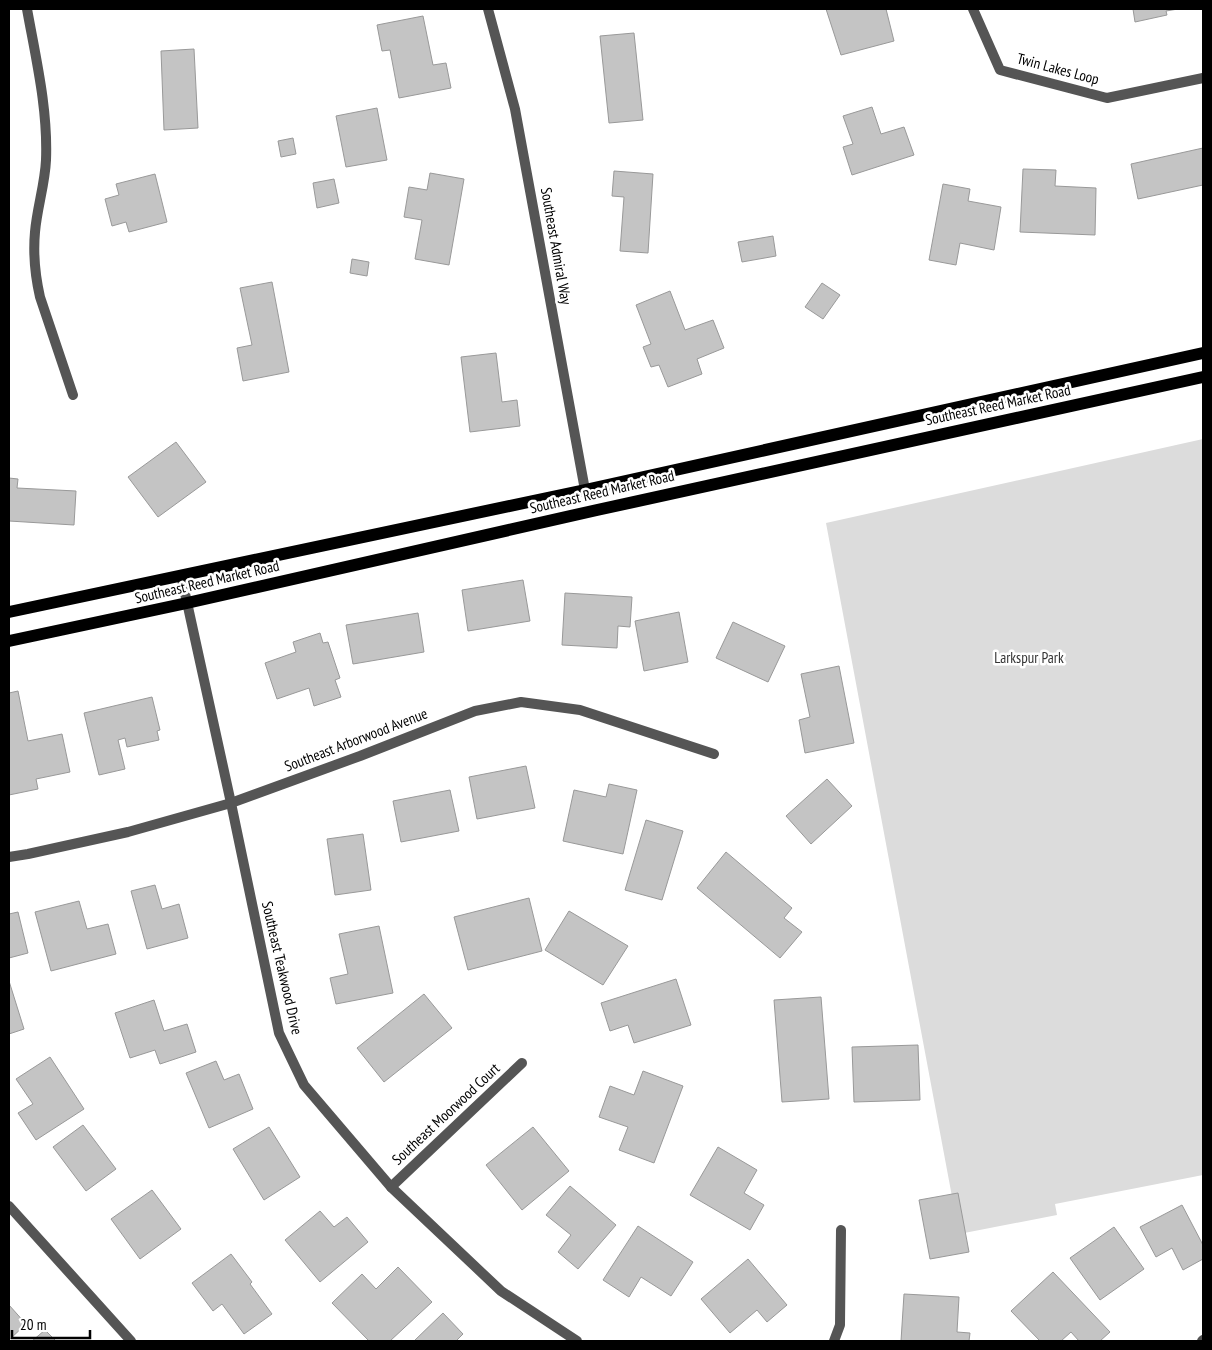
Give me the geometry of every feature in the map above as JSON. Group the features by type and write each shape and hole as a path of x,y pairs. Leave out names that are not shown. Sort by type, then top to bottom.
{"main road":[{"name":"Southeast Reed Market Road","path":"9,612 585,490 1203,353"},
{"name":"Southeast Reed Market Road","path":"9,641 1203,377"}],"street":[{"path":"27,9 42,85 46,140 46,162 35,231 34,264 40,296 73,395"},
{"name":"Southeast Admiral Way","path":"488,9 515,109 585,490"},
{"name":"Twin Lakes Loop","path":"973,9 1000,70 1107,98 1203,78"},
{"name":"Southeast Teakwood Drive","path":"181,575 279,1033 304,1085 391,1187 501,1291 577,1341"},
{"name":"Southeast Arborwood Avenue","path":"9,857 128,832 231,803 360,756 475,711 521,702 580,710 714,754"},
{"name":"Southeast Moorwood Court","path":"391,1187 522,1063"},
{"path":"9,1206 131,1341"},
{"path":"834,1341 840,1325 841,1230"}],"green space":[{"name":"Larkspur Park","path":"1203,439 1203,1175 1055,1204 1057,1215 959,1234 826,523"}],"building":[{"path":"826,9 886,9 894,41 841,55"},
{"path":"1133,9 1178,9 1166,11 1167,15 1135,22"},
{"path":"423,16 433,65 446,63 451,88 399,98 390,50 382,51 377,25"},
{"path":"634,33 643,120 609,123 600,36"},
{"path":"194,49 198,128 164,130 161,51"},
{"path":"872,107 881,134 904,127 914,155 852,175 843,147 853,144 843,116"},
{"path":"377,108 387,160 346,167 336,116"},
{"path":"293,138 296,154 281,157 278,141"},
{"path":"1203,148 1203,185 1138,199 1131,164"},
{"path":"1023,169 1056,170 1055,186 1096,188 1095,235 1020,232"},
{"path":"614,171 653,174 648,253 620,251 624,197 612,196"},
{"path":"430,173 464,179 449,265 415,259 422,220 404,217 409,187 427,190"},
{"path":"155,174 167,222 129,232 126,222 112,226 105,199 119,195 116,184"},
{"path":"334,179 339,203 317,208 313,183"},
{"path":"943,184 970,189 968,201 1001,207 994,250 960,243 956,265 929,260"},
{"path":"773,236 776,256 742,262 738,242"},
{"path":"352,259 369,262 367,276 350,273"},
{"path":"272,282 289,372 243,381 237,348 252,345 240,288"},
{"path":"822,283 840,295 823,319 805,307"},
{"path":"670,291 685,330 713,320 724,348 697,359 702,374 668,387 659,365 651,367 643,347 651,344 636,305"},
{"path":"496,353 502,402 517,400 520,426 470,432 461,357"},
{"path":"176,442 206,482 158,517 128,477"},
{"path":"9,478 18,479 17,488 76,491 74,525 9,521"},
{"path":"523,580 530,621 468,631 462,590"},
{"path":"565,593 632,597 630,627 618,626 617,648 562,645"},
{"path":"679,612 688,662 644,671 635,621"},
{"path":"418,613 424,652 353,664 346,625"},
{"path":"733,622 785,646 768,682 716,658"},
{"path":"320,633 323,643 328,642 340,678 335,680 341,697 314,706 309,688 277,699 265,663 296,652 293,642"},
{"path":"839,666 854,743 805,753 799,720 810,717 801,674"},
{"path":"18,691 28,741 62,734 70,772 36,779 38,789 9,795 9,693"},
{"path":"152,697 160,730 157,731 159,740 127,747 125,738 118,740 125,769 99,775 84,713"},
{"path":"526,766 535,808 477,819 469,777"},
{"path":"827,779 852,806 811,844 786,816"},
{"path":"609,784 637,790 623,854 563,841 574,790 606,797"},
{"path":"450,790 459,831 401,842 393,801"},
{"path":"646,820 683,831 662,900 625,890"},
{"path":"363,834 371,890 335,895 327,839"},
{"path":"726,852 792,908 784,918 802,932 780,958 697,888"},
{"path":"155,885 162,909 179,904 188,938 147,949 131,891"},
{"path":"529,898 542,951 468,970 454,917"},
{"path":"79,901 87,929 108,924 116,954 51,971 35,912"},
{"path":"569,911 628,946 603,985 545,950"},
{"path":"18,912 28,953 9,958 9,914"},
{"path":"379,926 393,993 336,1004 330,978 348,974 339,934"},
{"path":"676,979 691,1025 634,1043 628,1025 610,1031 601,1003"},
{"path":"9,981 24,1029 9,1034"},
{"path":"424,994 452,1028 384,1082 357,1048"},
{"path":"821,997 829,1099 782,1102 774,1000"},
{"path":"154,1000 164,1031 187,1024 196,1052 160,1064 155,1050 130,1058 115,1013"},
{"path":"918,1045 920,1100 854,1102 852,1047"},
{"path":"50,1057 84,1109 36,1140 18,1113 33,1104 16,1079"},
{"path":"216,1061 224,1080 239,1074 253,1109 209,1128 186,1073"},
{"path":"643,1071 683,1086 654,1163 619,1150 628,1127 599,1117 610,1086 634,1095"},
{"path":"83,1125 116,1169 86,1191 53,1147"},
{"path":"269,1127 300,1177 264,1200 233,1149"},
{"path":"533,1127 569,1171 522,1210 486,1165"},
{"path":"718,1147 757,1170 744,1193 764,1205 750,1230 690,1195"},
{"path":"570,1186 616,1225 578,1269 558,1252 571,1235 546,1215"},
{"path":"152,1190 181,1229 140,1259 111,1219"},
{"path":"958,1193 969,1252 930,1259 919,1200"},
{"path":"1182,1205 1203,1245 1203,1259 1183,1270 1172,1248 1156,1257 1140,1227"},
{"path":"320,1211 334,1227 347,1217 368,1242 320,1282 285,1240"},
{"path":"638,1226 693,1262 671,1296 641,1277 629,1297 603,1280"},
{"path":"1114,1227 1144,1269 1100,1300 1070,1258"},
{"path":"231,1254 252,1282 250,1284 272,1314 244,1334 222,1304 213,1311 192,1283"},
{"path":"748,1259 787,1305 767,1322 757,1310 730,1333 701,1299"},
{"path":"398,1267 432,1302 390,1341 369,1341 332,1303 362,1274 376,1289"},
{"path":"1053,1272 1110,1332 1100,1341 1079,1341 1071,1332 1061,1341 1040,1341 1011,1311"},
{"path":"904,1294 959,1297 957,1332 970,1333 969,1341 901,1341"},
{"path":"9,1305 26,1324 9,1340"},
{"path":"443,1313 463,1334 456,1341 414,1341"},
{"path":"45,1330 56,1341 32,1341"}]}
